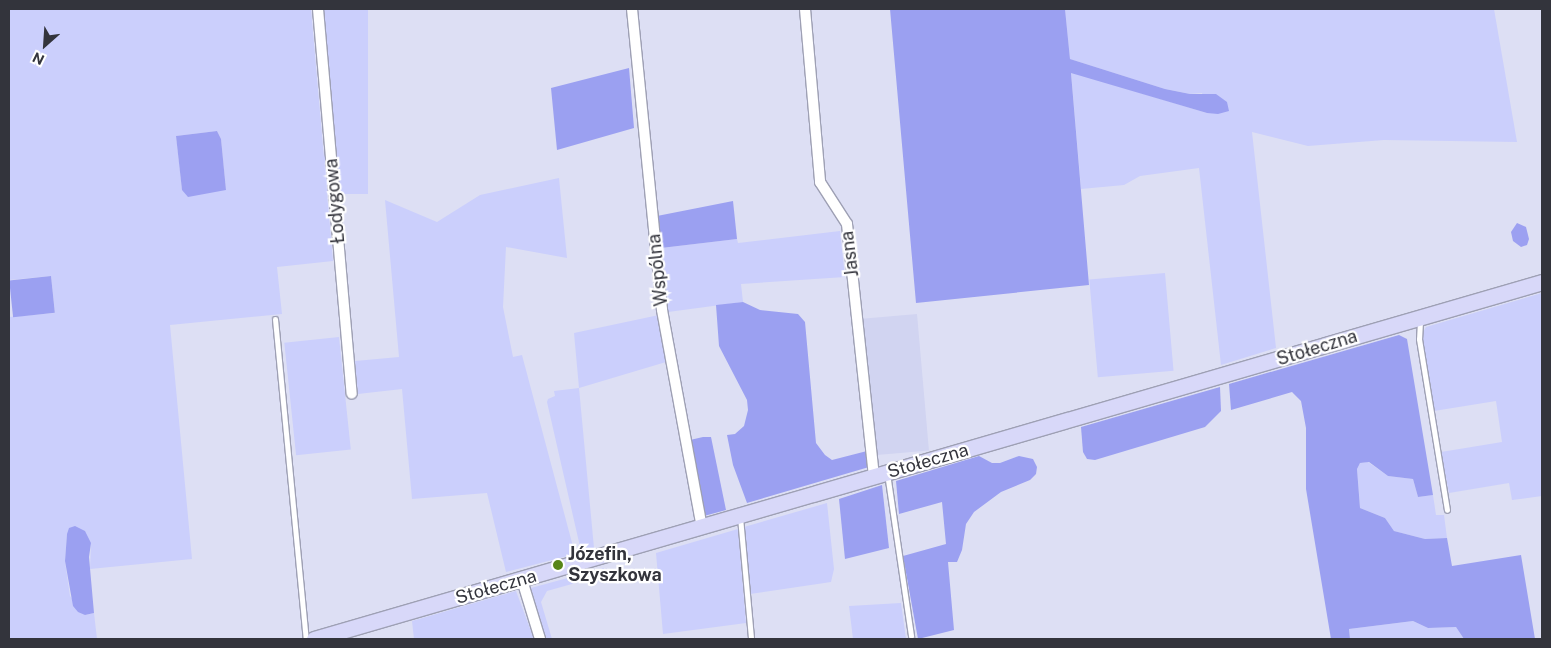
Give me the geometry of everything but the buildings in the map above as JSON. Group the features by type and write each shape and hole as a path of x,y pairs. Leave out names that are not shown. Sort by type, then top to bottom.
{"street":[{"name":"Łodygowa","path":"318,9 352,394"},
{"name":"Wspólna","path":"632,9 662,310 702,528"},
{"name":"Jasna","path":"805,9 820,182 847,224 880,475"},
{"name":"Stołeczna","path":"314,639 353,633 522,580 1542,282"},
{"path":"522,580 540,639"}],"lane":[{"path":"1420,318 1419,339 1447,510"},
{"path":"275,319 306,639"},
{"path":"880,475 911,636"},
{"path":"740,516 751,639"}],"shaded area":[{"path":"9,9 311,9 333,261 277,267 282,314 170,325 192,559 90,569 91,543 67,534 65,561 70,596 85,615 94,613 97,639 9,639 9,317 55,313 51,276 9,280","holes":["217,131 221,139 226,190 182,190 176,136"]},
{"path":"324,9 368,9 368,194 324,194"},
{"path":"890,9 1065,9 1070,59 1165,89 1190,94 1216,94 1227,102 1229,111 1218,114 1207,113 1071,73 1089,285 916,303"},
{"path":"1065,9 1494,9 1517,142 1384,140 1308,146 1252,132 1276,348 1221,365 1199,168 1140,176 1124,185 1081,189 1071,72 1207,113 1202,93 1190,94 1165,89 1070,59"},
{"path":"629,68 634,128 557,150 551,88"},
{"path":"217,131 221,139 226,190 188,197 182,190 176,136"},
{"path":"559,178 567,258 506,247 503,307 513,357 522,355 575,554 506,572 487,493 412,499 402,389 358,394 355,361 399,357 385,200 437,222 480,195"},
{"path":"733,201 737,239 661,248 657,216"},
{"path":"1517,223 1526,227 1529,239 1527,245 1521,247 1513,241 1511,232"},
{"path":"840,231 845,277 741,284 743,302 668,312 661,248 737,239 738,243"},
{"path":"1165,273 1174,371 1098,377 1089,280"},
{"path":"51,276 55,313 13,317 9,280"},
{"path":"1542,293 1542,496 1512,500 1509,483 1449,493 1441,452 1502,442 1496,401 1434,411 1421,336 1426,327"},
{"path":"743,302 760,310 798,314 805,322 816,443 825,455 832,460 867,451 869,467 747,503 733,465 727,435 735,434 744,426 748,410 747,400 719,346 716,305"},
{"path":"917,314 929,450 874,455 862,319"},
{"path":"659,315 666,362 579,388 574,333"},
{"path":"1399,335 1407,339 1433,495 1418,497 1413,479 1388,476 1369,462 1360,463 1357,469 1360,508 1385,518 1394,531 1425,539 1447,538 1452,566 1521,555 1535,639 1464,639 1456,627 1428,628 1413,621 1349,629 1350,639 1331,639 1306,489 1306,428 1301,401 1292,392 1231,410 1229,384"},
{"path":"339,337 351,449 296,455 284,343"},
{"path":"1220,387 1221,411 1205,427 1095,460 1087,459 1083,452 1081,427"},
{"path":"579,388 594,548 581,551 547,402 548,399 555,396 554,391"},
{"path":"711,437 726,510 704,516 690,440"},
{"path":"979,456 992,463 1000,463 1019,456 1033,459 1037,467 1036,474 1030,480 1001,492 974,512 966,524 962,550 957,562 948,562 954,630 918,639 903,556 946,544 942,502 899,514 896,481"},
{"path":"1368,462 1388,476 1413,479 1418,497 1433,495 1436,515 1444,515 1447,538 1425,539 1394,531 1385,518 1360,508 1357,469 1360,463"},
{"path":"882,485 889,548 845,559 839,499"},
{"path":"827,503 834,569 831,582 750,594 744,527"},
{"path":"75,526 85,531 91,543 89,557 94,613 85,615 78,612 73,606 65,561 67,534 69,528"},
{"path":"738,529 746,623 663,634 656,553"},
{"path":"604,568 604,575 547,591 541,602 552,639 546,639 531,588"},
{"path":"516,591 534,639 414,639 412,621"},
{"path":"901,603 906,639 853,639 849,606"},
{"path":"1413,621 1428,628 1456,627 1464,639 1350,639 1349,629"}],"place":[{"name":"Józefin, Szyszkowa","path":"558,565"}]}
